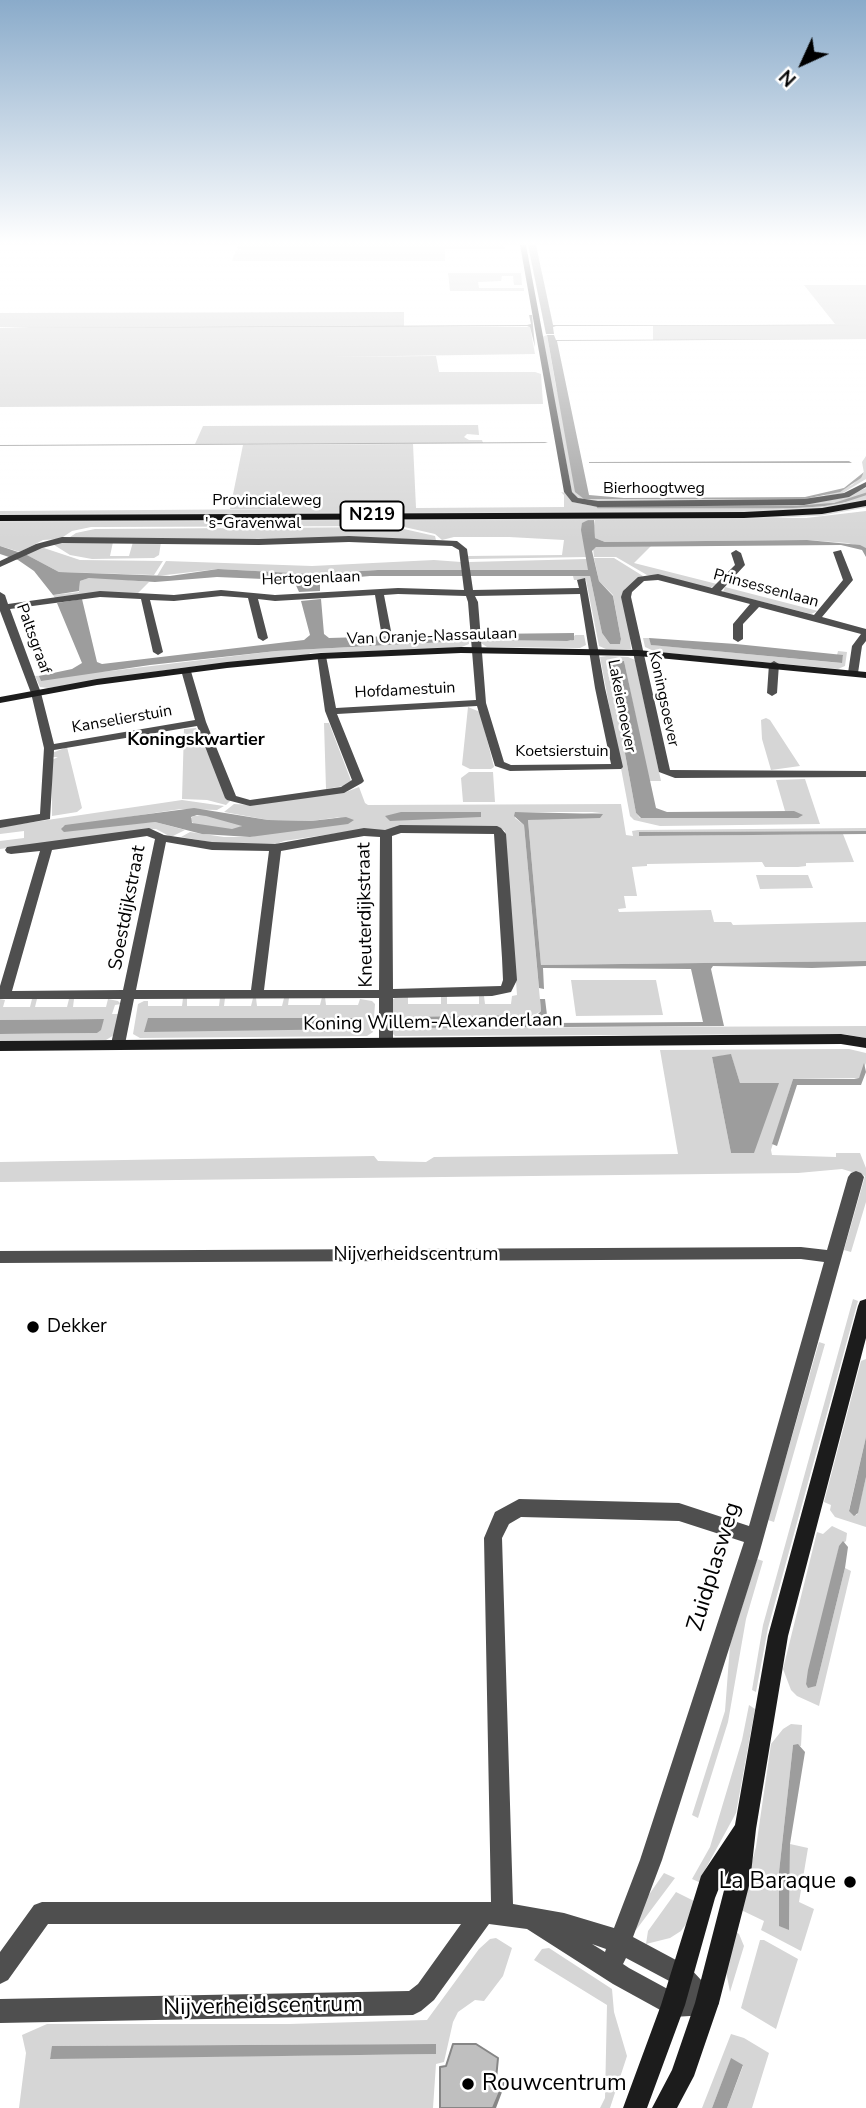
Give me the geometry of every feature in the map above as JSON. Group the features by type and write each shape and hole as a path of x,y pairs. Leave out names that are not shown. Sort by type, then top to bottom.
{"main road":[{"name":"Provincialeweg","path":"0,518 744,514 822,511 866,503"},
{"name":"Provincialeweg","path":"744,514 795,517 866,509"}],"street":[{"name":"Bierhoogtweg","path":"541,343 570,497 590,504 804,502 846,495 866,484"},
{"name":"'s-Gravenwal","path":"4,562 46,543 74,540 454,543 463,549 477,649"},
{"path":"816,619 848,580 838,552"},
{"path":"714,592 740,565 736,553"},
{"name":"Prinsessenlaan","path":"658,578 866,633 856,649 853,673"},
{"name":"Koningsoever","path":"658,578 640,579 628,591 626,597 662,770 667,773 866,774"},
{"name":"Hertogenlaan","path":"2,607 88,595 145,598 221,593 275,598 379,592 470,593 583,586"},
{"name":"Lakeienoever","path":"583,586 617,767"},
{"path":"379,592 386,631"},
{"name":"Paltsgraaf","path":"0,595 2,607 36,693 48,748 46,817 0,824"},
{"path":"252,596 263,638"},
{"path":"145,598 158,652"},
{"path":"738,639 738,624 756,604"},
{"name":"Van Oranje-Nassaulaan","path":"0,700 186,670 321,656 477,649 638,653 774,664 866,675"},
{"name":"Koetsierstuin","path":"477,649 481,704 499,764 504,767 617,767"},
{"path":"186,670 201,722 231,798 250,803 344,790 358,781 330,710 321,656"},
{"path":"772,693 774,664"},
{"name":"Hofdamestuin","path":"330,710 481,704"},
{"name":"Kanselierstuin","path":"48,748 201,722"},
{"name":"Koning Willem-Alexanderlaan","path":"2,995 257,992 386,994 492,992 506,989 510,980 509,958 500,834 497,830 400,829 386,834"},
{"name":"Kneuterdijkstraat","path":"161,838 212,846 275,848 364,832 386,834 386,1042"},
{"name":"Soestdijkstraat","path":"11,850 142,833 161,838 118,1044"},
{"path":"2,995 47,847"},
{"path":"257,992 275,848"},
{"name":"Koning Willem-Alexanderlaan","path":"0,1046 841,1039 866,1043"},
{"name":"Zuidplasweg","path":"610,1969 618,1941 651,1860 754,1536 856,1177"},
{"name":"Nijverheidscentrum","path":"0,1257 801,1253 832,1257"},
{"path":"664,2108 682,2076 707,2003 739,1882 745,1829 778,1636 866,1306"},
{"path":"492,1913 493,1538 502,1518 519,1508 679,1512 754,1536"},
{"path":"635,2108 673,2005 712,1876 745,1829"},
{"path":"0,1972 42,1913 492,1913 528,1916 564,1924 618,1941 681,1975 707,2003"},
{"name":"Nijverheidscentrum","path":"0,2011 413,2003 426,1992 492,1913"},
{"path":"528,1916 610,1969 673,2005 707,2003"}],"shaded area":[{"path":"0,343 533,343 535,354 327,357 436,356 439,372 535,372 541,374 543,404 0,407"},
{"path":"543,343 548,343 556,387 588,498 792,499 823,496 852,485 864,473 862,462 866,456 866,479 843,493 816,499 593,502 576,498 572,492"},
{"path":"548,343 557,343 589,495 624,498 805,497 844,488 864,472 861,478 840,492 804,499 584,499 575,492"},
{"path":"478,425 479,435 467,434 464,437 469,440 482,440 483,443 195,444 203,426"},
{"path":"548,443 0,446 0,445"},
{"path":"413,444 416,508 564,507 564,495 561,492 573,502 592,506 806,504 841,498 866,488 866,499 838,507 785,511 0,515 0,511 295,509 230,509 243,445"},
{"path":"589,462 852,463 589,463"},
{"path":"866,511 866,548 847,543 807,540 605,542 595,538 594,526 595,518 806,518"},
{"path":"588,520 583,529 586,557 468,559 468,556 562,555 564,540 454,537 442,540 435,534 400,526 91,527 72,531 60,539 43,540 20,552 0,546 0,521"},
{"path":"594,520 595,538 605,542 807,540 860,545 866,548 866,557 862,550 841,545 596,547 592,551 599,581 613,596 621,639 620,644 610,644 602,633 590,576 370,576 325,580 320,583 320,591 299,592 294,581 287,580 217,577 155,582 89,578 80,581 79,591 53,595 34,571 18,560 0,554 0,546 27,555 59,572 170,576 218,569 311,574 378,570 588,570 581,530 582,523"},
{"path":"395,527 435,536 436,540 349,537 259,541 67,539 76,533 95,529"},
{"path":"116,541 113,542 110,556 129,556 133,542 119,541 168,542 161,542 159,555 154,558 92,559 70,555 51,543"},
{"path":"651,546 634,563 717,584 710,588 647,575 616,557 594,557 593,548"},
{"path":"41,547 80,560 163,561 154,575 59,572 25,554"},
{"path":"594,558 614,558 643,576 625,589 631,649 606,649 599,646 586,580 574,580 573,576 590,576 602,633 610,644 620,644 621,639 613,595 599,581"},
{"path":"587,559 589,570 469,571 469,562"},
{"path":"434,560 461,562 462,571 378,570 311,574 218,569 157,576 166,561 312,566"},
{"path":"89,578 149,582 136,595 55,598 53,595 79,592 80,581"},
{"path":"725,587 818,611 811,614 723,592"},
{"path":"82,599 97,662 102,664 304,640 310,635 301,601 321,599 324,634 329,638 464,634 464,641 276,651 41,681 39,676 72,669 82,663 57,603"},
{"path":"480,631 495,631 495,634 484,634 485,640 571,641 575,635 584,635 586,645 580,648 487,647 481,643"},
{"path":"463,633 468,633 469,644 459,648 310,653 180,668 48,688 40,687 35,676 110,671 276,651 464,641"},
{"path":"574,633 574,640 567,641 484,640 484,634"},
{"path":"643,638 649,638 652,645 841,663 843,656 837,655 838,651 847,652 845,666 838,669 656,652 645,647"},
{"path":"649,638 843,655 842,663 651,645"},
{"path":"600,657 635,660 661,781 649,781 624,661 608,661 636,813 640,818 794,811 785,811 776,780 805,779 820,824 660,826 634,820 630,816"},
{"path":"608,661 624,661 656,808 667,812 794,811 803,815 798,818 641,818 636,813"},
{"path":"468,707 480,712 494,767 491,769 470,769 462,765"},
{"path":"761,720 770,720 800,766 771,770 762,739"},
{"path":"324,723 329,723 351,781 344,786 326,789"},
{"path":"196,728 230,801 226,805 207,800 182,799 184,729"},
{"path":"67,747 82,808 77,812 52,816 52,760 58,757 53,757 52,753"},
{"path":"469,772 493,772 495,802 463,802 461,778"},
{"path":"359,787 368,805 621,804 626,835 633,836 632,831 638,830 866,828 866,831 639,832 640,836 843,834 854,862 806,863 806,866 798,867 765,867 762,862 647,864 632,867 637,896 624,896 626,908 618,909 619,912 711,910 714,922 731,922 733,925 866,922 866,961 541,965 528,820 601,812 515,812 515,818 524,825 541,1011 533,1016 406,1024 409,1028 866,1026 866,1038 843,1034 395,1036 391,1032 392,1000 395,998 408,997 408,1004 441,1004 441,996 447,996 447,1004 479,1004 479,996 484,996 485,1004 511,1004 512,996 517,995 505,831 498,827 382,831 366,829 284,841 274,845 216,843 181,837 190,832 224,837 250,837 341,817 311,821 268,820 224,812 234,804 253,805 346,792"},
{"path":"182,800 224,806 217,810 181,809 61,827 155,822 185,830 171,837 156,829 148,829 0,849 0,841 24,838 24,831 0,834 0,827"},
{"path":"194,808 268,820 311,821 346,817 354,820 348,824 250,837 202,834 155,822 64,832 61,829 65,825","holes":["206,816 242,826 232,829 192,823 191,817"]},
{"path":"401,812 481,812 481,817 390,821 385,816"},
{"path":"515,812 603,814 600,818 528,820 541,965 866,961 866,966 713,966 711,969 724,1026 409,1028 406,1021 412,1017 537,1015 541,1011 540,999 545,999 548,1023 703,1022 691,969 543,968 544,989 539,988 524,825 514,816"},
{"path":"206,815 242,825 239,829 226,829 194,824 189,819"},
{"path":"866,831 866,834 639,836 639,832"},
{"path":"756,875 808,875 813,888 760,889"},
{"path":"571,980 656,980 663,1015 576,1016"},
{"path":"322,997 325,997 326,1005 358,1005 360,999 372,1001 375,1004 373,1032 367,1036 140,1038 133,1034 138,1004 144,1001 148,1001 148,1006 182,1006 183,998 187,998 187,1006 219,1006 220,998 225,998 224,1006 251,1006 253,998 256,998 257,1006 282,1006 284,998 289,998 288,1005 320,1005"},
{"path":"0,999 5,1000 3,1007 30,1007 32,999 37,999 35,1007 67,1007 69,999 74,999 73,1007 106,1007 108,999 121,1004 115,1005 112,1014 119,1014 114,1035 106,1040 0,1041 0,1034 97,1033 104,1019 0,1020"},
{"path":"148,1018 360,1018 360,1029 144,1032"},
{"path":"104,1019 101,1030 97,1033 0,1034 0,1020"},
{"path":"849,1049 866,1053 866,1063 859,1078 793,1079 771,1150 772,1155 836,1157 836,1153 860,1153 866,1168 866,1202 851,1252 844,1250 865,1176 842,1169 798,1173 0,1182 0,1162 374,1156 378,1161 426,1162 434,1157 678,1154 660,1050","holes":["731,1055 740,1083 778,1083 731,1153 712,1057"]},
{"path":"731,1054 740,1083 779,1083 754,1153 731,1153 712,1057"},
{"path":"864,1063 866,1072 861,1085 797,1085 777,1146 772,1144 793,1079 859,1078"},
{"path":"853,1299 858,1301 768,1628 756,1692 752,1690 763,1625"},
{"path":"819,1342 825,1344 774,1522 768,1520"},
{"path":"866,1359 866,1437 849,1510 857,1515 866,1477 866,1527 835,1517 830,1510 831,1505 824,1502 861,1361"},
{"path":"866,1437 866,1477 858,1513 854,1516 849,1511"},
{"path":"832,1526 847,1533 846,1541 839,1547 806,1684 816,1686 845,1568 851,1571 819,1706 797,1696 791,1690 783,1669 817,1532 823,1534"},
{"path":"843,1541 848,1547 845,1568 816,1686 808,1688 808,1670 839,1546"},
{"path":"757,1559 763,1561 746,1619 728,1722 698,1818 692,1815 725,1711 730,1645"},
{"path":"749,1705 755,1709 736,1813 706,1868 701,1883 692,1879 710,1847 742,1740"},
{"path":"791,1724 802,1725 801,1746 793,1745 779,1872 789,1930 790,1844 808,1848 799,1902 814,1909 801,1951 761,1930 764,1921 739,1909 756,1847 771,1744 783,1729"},
{"path":"798,1744 805,1752 790,1844 789,1930 779,1926 779,1872 793,1745"},
{"path":"664,1873 675,1878 636,1930 633,1928 639,1909"},
{"path":"676,1892 696,1902 691,1917 681,1931 670,1938 646,1944 648,1931"},
{"path":"735,1931 744,1946 730,1992 726,1971"},
{"path":"496,1938 512,1948 503,1976 484,2001 475,2000 458,2012 453,2022 444,2062 436,2064 433,2108 19,2108 26,2053 22,2035 47,2024 289,2024 427,2020 479,1949 490,1939","holes":["436,2044 436,2054 50,2058 53,2046"]},
{"path":"760,1940 798,1959 776,2029 741,2008"},
{"path":"549,1948 612,1989 614,2012 627,2056 610,2108 600,2108 605,2098 607,2005 534,1960 542,1949"},
{"path":"731,2034 744,2038 769,2053 752,2108 727,2108 743,2066 731,2059 712,2108 702,2108"},
{"path":"436,2044 436,2054 50,2059 52,2046"},
{"path":"731,2058 743,2065 727,2108 712,2108"}],"building":[{"name":"Rouwcentrum","path":"453,2044 476,2044 498,2058 496,2079 504,2082 493,2108 440,2108 440,2067 446,2066"}],"waterway":[{"path":"598,507 797,507 835,504 866,494"}],"place":[{"name":"Dekker","path":"33,1327"},
{"name":"La Baraque","path":"850,1882"},
{"name":"Rouwcentrum","path":"468,2084"}],"district":[{"name":"Koningskwartier","path":"196,741"}]}
